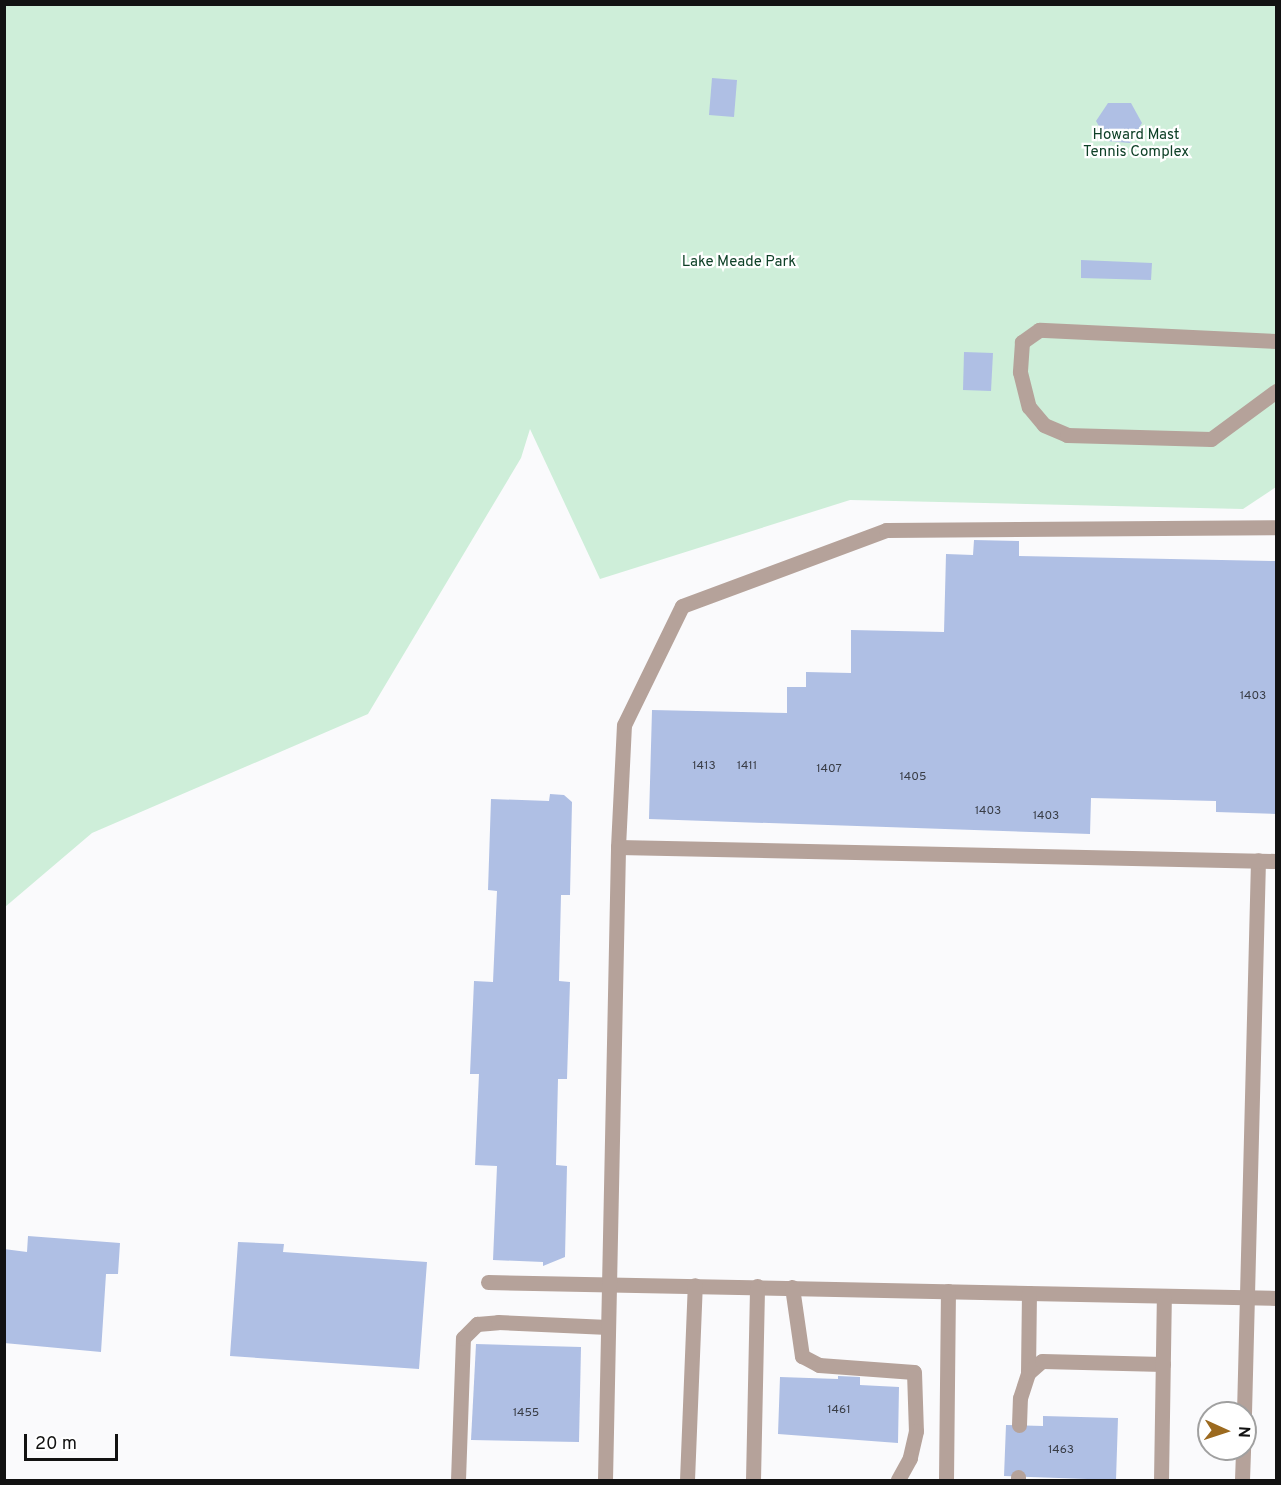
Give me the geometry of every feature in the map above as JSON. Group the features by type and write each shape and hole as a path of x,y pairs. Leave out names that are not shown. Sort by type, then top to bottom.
{"lane":[{"path":"1276,341 1039,330 1022,342 1020,372 1029,407 1044,425 1067,435 1211,439 1276,392"},
{"path":"605,1480 618,848 624,725 682,606 886,530 1276,527"},
{"path":"618,848 1276,861"},
{"path":"1244,1401 1258,860"},
{"path":"488,1282 1276,1298"},
{"path":"687,1480 695,1285"},
{"path":"753,1480 758,1286"},
{"path":"792,1287 802,1356 819,1365 914,1372 916,1431 910,1458 898,1480"},
{"path":"946,1480 948,1291"},
{"path":"1019,1425 1020,1398 1028,1373 1029,1293"},
{"path":"1161,1480 1164,1297"},
{"path":"458,1480 463,1338 477,1324 498,1322 609,1328"},
{"path":"1028,1373 1042,1361 1163,1364"},
{"path":"1242,1480 1243,1461"}],"green space":[{"path":"5,5 1276,5 1276,487 1243,509 850,500 600,579 530,429 521,458 368,714 92,833 5,907"}],"building":[{"path":"712,78 737,80 734,117 709,115"},
{"path":"1108,103 1131,103 1142,123 1130,143 1107,141 1096,121"},
{"path":"1081,260 1152,263 1151,280 1081,278"},
{"path":"964,352 993,353 991,391 963,390"},
{"path":"974,540 1019,541 1019,556 1276,561 1276,814 1216,812 1216,801 1091,798 1090,834 649,819 652,710 787,713 787,687 806,687 806,672 851,673 851,630 944,632 946,554 973,555"},
{"path":"550,794 564,795 572,802 570,895 561,895 559,981 570,982 567,1079 558,1079 556,1165 567,1166 565,1257 543,1266 543,1262 493,1260 497,1166 475,1165 479,1074 470,1074 474,981 493,982 497,891 488,890 491,799 549,801"},
{"path":"28,1236 120,1243 118,1274 106,1274 101,1352 4,1343 4,1249 27,1252"},
{"path":"238,1242 284,1244 283,1252 427,1262 419,1369 230,1356"},
{"path":"476,1344 581,1347 579,1442 471,1440"},
{"path":"838,1376 860,1377 860,1385 899,1387 898,1443 778,1434 780,1377 838,1379"},
{"path":"1043,1416 1118,1418 1116,1480 1004,1476 1006,1425 1043,1426"}],"park label":[{"name":"Howard Mast Tennis Complex","path":"1136,144"},
{"name":"Lake Meade Park","path":"739,263"}]}
